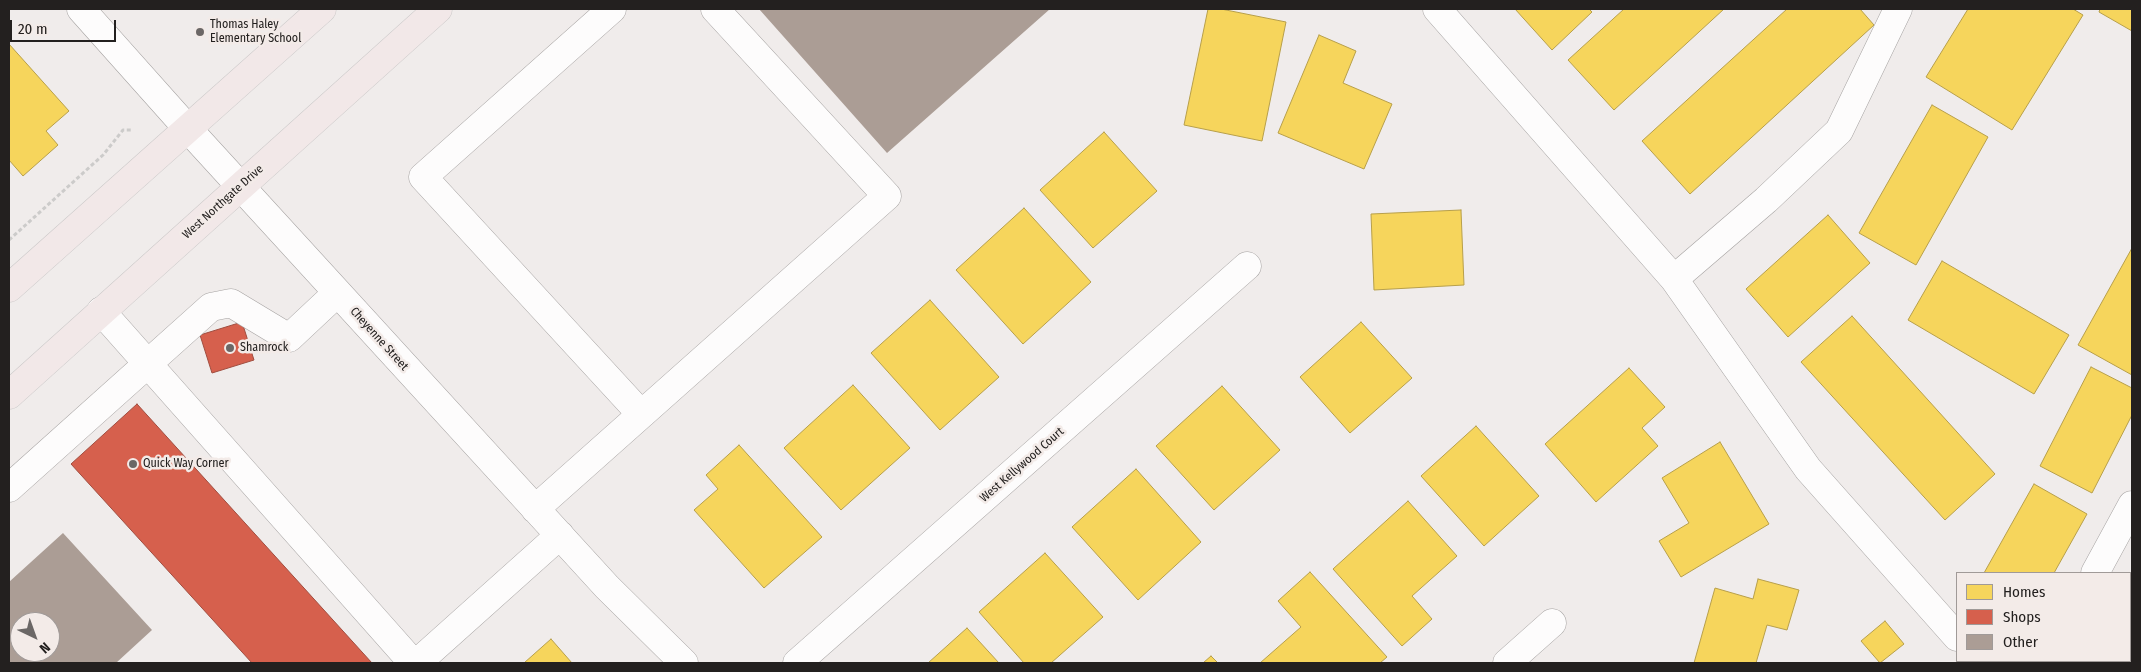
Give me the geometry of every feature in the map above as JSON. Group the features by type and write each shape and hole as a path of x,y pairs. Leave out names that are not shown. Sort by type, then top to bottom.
{"main road":[{"path":"9,288 322,9"},
{"name":"West Northgate Drive","path":"9,394 438,9"}],"street":[{"name":"Cheyenne Street","path":"81,9 535,509 607,587 684,663"},
{"path":"612,9 423,177 641,414"},
{"path":"535,509 887,196 715,9"},
{"path":"1437,9 1674,279 1808,469 1956,636"},
{"path":"1674,279 1766,200 1839,131 1898,9"},
{"name":"West Kellywood Court","path":"797,663 1247,266"},
{"path":"9,488 211,307 231,303 289,338 337,293"},
{"path":"101,311 413,663"},
{"path":"2096,572 2132,505"},
{"path":"416,663 560,535"},
{"path":"1507,663 1552,622"}],"path":[{"path":"9,240 103,155 123,130 132,130"}],"building: Homes":[{"path":"1208,9 1221,9 1286,22 1262,141 1184,125"},
{"path":"1515,9 1589,9 1592,12 1552,50"},
{"path":"1624,9 1724,9 1614,110 1568,60"},
{"path":"1787,9 1860,9 1874,25 1690,194 1642,141"},
{"path":"1968,9 2073,9 2083,15 2012,130 1926,77"},
{"path":"2100,9 2132,9 2132,31 2099,12"},
{"path":"1319,35 1356,51 1343,83 1392,104 1364,169 1278,133"},
{"path":"9,44 69,111 46,131 58,145 23,176 9,160"},
{"path":"1932,105 1988,137 1916,265 1859,233"},
{"path":"1104,132 1157,191 1093,248 1040,190"},
{"path":"1024,208 1091,282 1023,344 956,270"},
{"path":"1461,210 1464,285 1374,290 1371,214"},
{"path":"1828,215 1870,263 1788,337 1746,289"},
{"path":"2132,248 2132,375 2078,345"},
{"path":"1942,261 2069,335 2034,394 1908,320"},
{"path":"930,300 999,377 940,430 871,353"},
{"path":"1852,316 1995,474 1945,520 1801,362"},
{"path":"1361,322 1412,378 1350,433 1300,377"},
{"path":"2091,367 2132,388 2132,415 2092,493 2040,466"},
{"path":"1629,368 1665,407 1642,428 1658,446 1596,502 1545,444"},
{"path":"853,385 910,448 841,510 784,448"},
{"path":"1222,386 1280,450 1214,510 1156,446"},
{"path":"1476,426 1539,496 1484,546 1421,476"},
{"path":"1720,442 1769,524 1681,577 1659,541 1689,523 1662,478"},
{"path":"739,445 822,537 764,588 694,510 718,489 706,475"},
{"path":"1136,469 1201,542 1138,600 1072,527"},
{"path":"2034,484 2087,514 2055,572 1985,572"},
{"path":"1408,501 1457,556 1412,596 1432,619 1402,646 1333,569"},
{"path":"1045,553 1103,617 1051,663 1024,663 979,612"},
{"path":"1310,572 1387,657 1380,663 1260,663 1301,627 1278,601"},
{"path":"1758,579 1799,590 1787,630 1767,625 1756,663 1694,663 1715,588 1753,599"},
{"path":"1885,621 1904,644 1880,663 1861,641"},
{"path":"967,628 999,663 928,663"},
{"path":"551,639 572,663 524,663"},
{"path":"2132,648 2132,663 2121,663 2131,662"},
{"path":"1211,656 1218,663 1203,663"}],"building: Shops":[{"path":"242,322 254,360 212,373 200,335"},
{"path":"137,404 372,663 252,663 71,464"}],"building: Other":[{"path":"759,9 1050,9 887,153"},
{"path":"63,533 152,630 116,663 9,663 9,582"}],"place":[{"name":"Thomas Haley Elementary School","path":"200,32"},
{"name":"Shamrock","path":"230,348"},
{"name":"Quick Way Corner","path":"133,464"}]}
